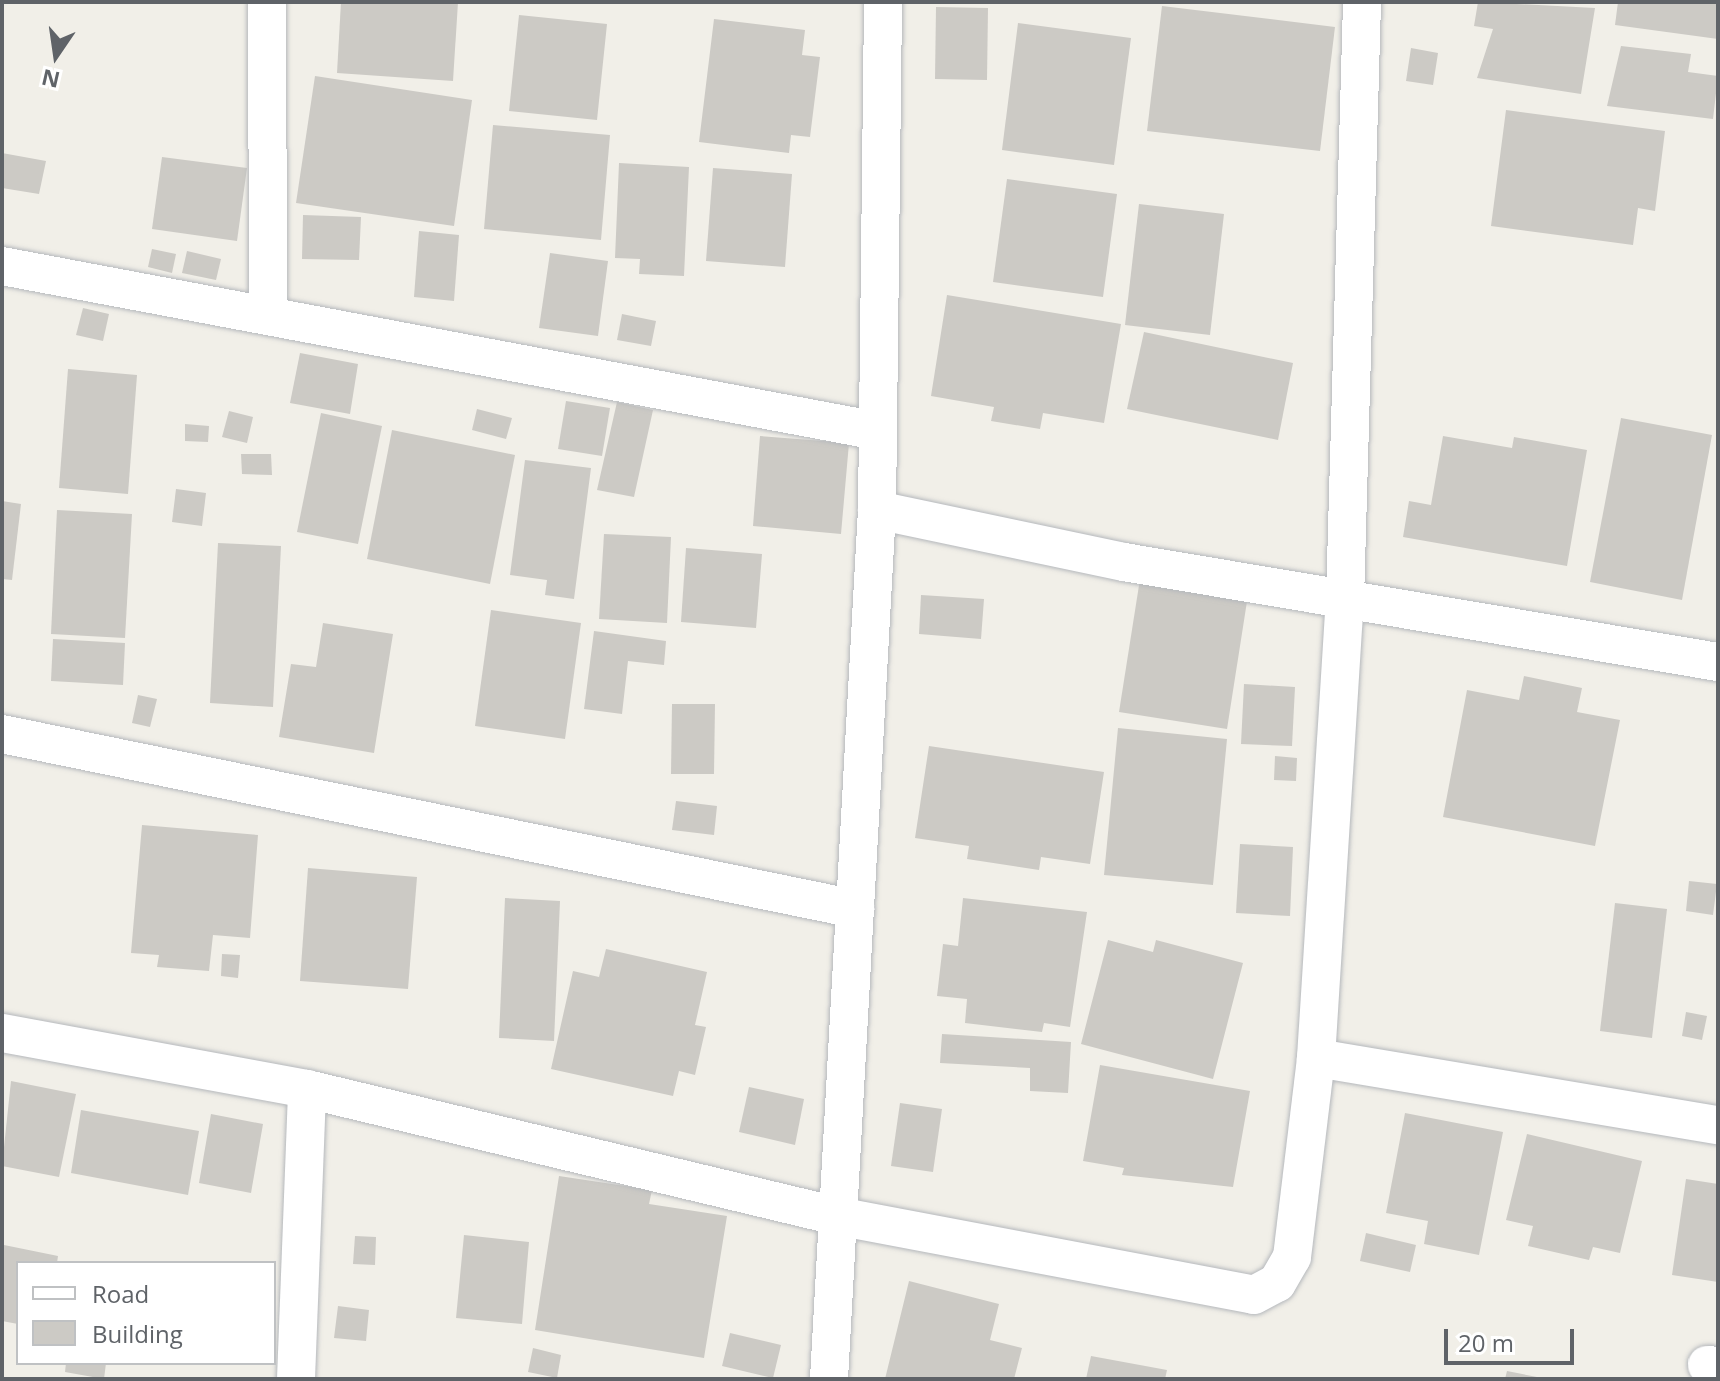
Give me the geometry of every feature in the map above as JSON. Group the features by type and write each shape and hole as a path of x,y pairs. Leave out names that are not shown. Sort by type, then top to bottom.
{"street":[{"path":"267,2 268,316"},
{"path":"829,1379 877,510 883,2"},
{"path":"2,1033 307,1089 837,1216 1254,1295 1277,1283 1292,1257 1316,1058 1345,600 1362,2"},
{"path":"2,266 878,431"},
{"path":"877,510 1345,600 1718,662"},
{"path":"2,734 855,909"},
{"path":"1316,1058 1718,1125"},
{"path":"296,1379 307,1089"}],"building":[{"path":"341,2 458,2 453,81 337,73"},
{"path":"1478,2 1595,8 1581,94 1477,78 1493,29 1474,26"},
{"path":"1618,2 1718,2 1718,39 1615,25"},
{"path":"1162,6 1335,27 1320,151 1147,131"},
{"path":"936,7 988,8 987,80 935,79"},
{"path":"519,15 607,24 597,120 509,111"},
{"path":"714,19 805,30 802,55 820,57 810,137 791,135 789,153 699,142"},
{"path":"1018,23 1131,38 1114,165 1002,150"},
{"path":"1621,46 1691,54 1688,72 1718,76 1713,119 1607,106"},
{"path":"1411,48 1438,53 1433,85 1406,81"},
{"path":"315,76 472,100 454,226 296,203"},
{"path":"1506,110 1665,131 1655,211 1638,208 1633,245 1491,226"},
{"path":"493,125 610,135 601,240 484,229"},
{"path":"2,153 46,161 39,194 2,188"},
{"path":"162,157 247,168 237,241 152,229"},
{"path":"619,163 689,167 684,276 639,274 640,259 615,258"},
{"path":"713,168 792,174 785,267 706,261"},
{"path":"1007,179 1117,194 1103,297 993,282"},
{"path":"1139,204 1224,214 1210,335 1125,325"},
{"path":"303,215 361,217 359,260 302,259"},
{"path":"419,231 459,235 454,301 414,297"},
{"path":"152,249 176,254 172,273 148,267"},
{"path":"187,251 221,259 216,280 182,273"},
{"path":"550,253 608,261 598,336 539,328"},
{"path":"947,295 1121,324 1104,423 1043,413 1040,429 991,421 994,407 931,396"},
{"path":"83,308 109,314 103,341 76,335"},
{"path":"622,314 656,321 651,346 617,340"},
{"path":"1144,332 1293,363 1278,440 1127,409"},
{"path":"300,353 358,364 350,414 290,403"},
{"path":"68,369 137,375 128,494 59,488"},
{"path":"566,401 610,408 602,456 558,449"},
{"path":"617,402 653,410 634,497 597,490"},
{"path":"477,409 512,418 506,439 472,430"},
{"path":"229,411 253,417 247,443 222,437"},
{"path":"321,413 382,426 358,544 297,532"},
{"path":"1621,418 1712,435 1682,600 1590,582"},
{"path":"185,424 209,426 208,442 185,441"},
{"path":"392,430 515,455 490,584 367,559"},
{"path":"760,436 849,443 841,534 753,526"},
{"path":"1443,436 1512,448 1514,437 1587,450 1567,566 1403,537 1409,501 1431,505"},
{"path":"241,454 271,454 272,475 242,474"},
{"path":"525,460 591,468 574,599 545,595 547,580 510,575"},
{"path":"176,489 206,493 202,526 172,522"},
{"path":"2,501 21,504 12,580 2,579"},
{"path":"57,510 132,514 125,638 51,634"},
{"path":"604,534 671,537 667,623 599,619"},
{"path":"218,543 281,546 273,707 210,703"},
{"path":"686,548 762,554 756,628 681,622"},
{"path":"1140,579 1248,595 1227,729 1119,712"},
{"path":"921,595 984,599 981,639 919,634"},
{"path":"491,610 581,623 565,739 475,726"},
{"path":"323,623 393,634 374,753 279,737 291,664 316,667"},
{"path":"594,631 666,641 664,665 628,661 622,714 584,709"},
{"path":"53,639 125,643 123,685 51,681"},
{"path":"1524,676 1582,688 1577,712 1620,720 1595,846 1443,817 1467,690 1519,700"},
{"path":"1244,684 1295,687 1292,746 1241,744"},
{"path":"138,695 157,699 150,727 132,723"},
{"path":"672,704 715,704 714,774 671,774"},
{"path":"1118,728 1227,739 1213,885 1104,875"},
{"path":"929,746 1104,772 1090,864 1041,857 1039,870 967,859 969,846 915,838"},
{"path":"1275,756 1297,758 1296,781 1274,780"},
{"path":"676,801 717,806 714,835 672,830"},
{"path":"142,825 258,835 250,938 213,935 209,971 157,967 159,955 131,953"},
{"path":"1240,844 1293,847 1290,916 1236,913"},
{"path":"308,868 417,877 408,989 300,981"},
{"path":"1689,881 1717,884 1713,915 1686,911"},
{"path":"505,898 560,901 554,1041 499,1038"},
{"path":"963,898 1087,912 1070,1027 1044,1023 1042,1032 965,1023 967,999 937,996 943,944 958,946"},
{"path":"1615,903 1667,909 1652,1038 1600,1031"},
{"path":"1108,940 1153,952 1156,940 1243,963 1213,1079 1081,1044"},
{"path":"606,949 707,972 695,1025 706,1027 695,1075 679,1071 673,1096 551,1069 573,971 599,977"},
{"path":"222,954 240,955 238,978 221,976"},
{"path":"1686,1012 1707,1016 1702,1040 1682,1036"},
{"path":"942,1034 1071,1042 1068,1093 1030,1091 1030,1068 940,1063"},
{"path":"1100,1065 1250,1091 1233,1187 1122,1175 1124,1168 1083,1161"},
{"path":"11,1081 76,1094 59,1177 2,1166"},
{"path":"749,1087 804,1099 795,1145 739,1132"},
{"path":"900,1103 942,1109 933,1172 891,1166"},
{"path":"81,1110 199,1131 188,1195 71,1173"},
{"path":"1405,1113 1503,1132 1479,1255 1424,1244 1428,1221 1386,1213"},
{"path":"211,1114 263,1124 251,1193 199,1183"},
{"path":"1527,1134 1642,1161 1620,1253 1593,1247 1589,1260 1528,1246 1533,1226 1506,1220"},
{"path":"559,1176 652,1190 649,1204 727,1216 704,1358 535,1330"},
{"path":"1686,1179 1718,1184 1718,1282 1672,1275"},
{"path":"2,1224 4,1245 58,1256 57,1261 16,1261 16,1324 2,1321"},
{"path":"1366,1233 1416,1245 1410,1272 1360,1261"},
{"path":"464,1235 529,1242 522,1324 456,1318"},
{"path":"355,1236 376,1237 375,1265 353,1264"},
{"path":"909,1281 999,1304 990,1340 1022,1348 1014,1379 885,1379"},
{"path":"338,1306 369,1310 366,1341 334,1338"},
{"path":"730,1333 781,1345 773,1378 722,1366"},
{"path":"533,1348 561,1355 557,1378 528,1372"},
{"path":"1091,1356 1167,1370 1165,1379 1086,1379"},
{"path":"66,1365 106,1365 104,1379 65,1372"},
{"path":"1507,1371 1542,1378 1542,1379 1505,1379"}]}
